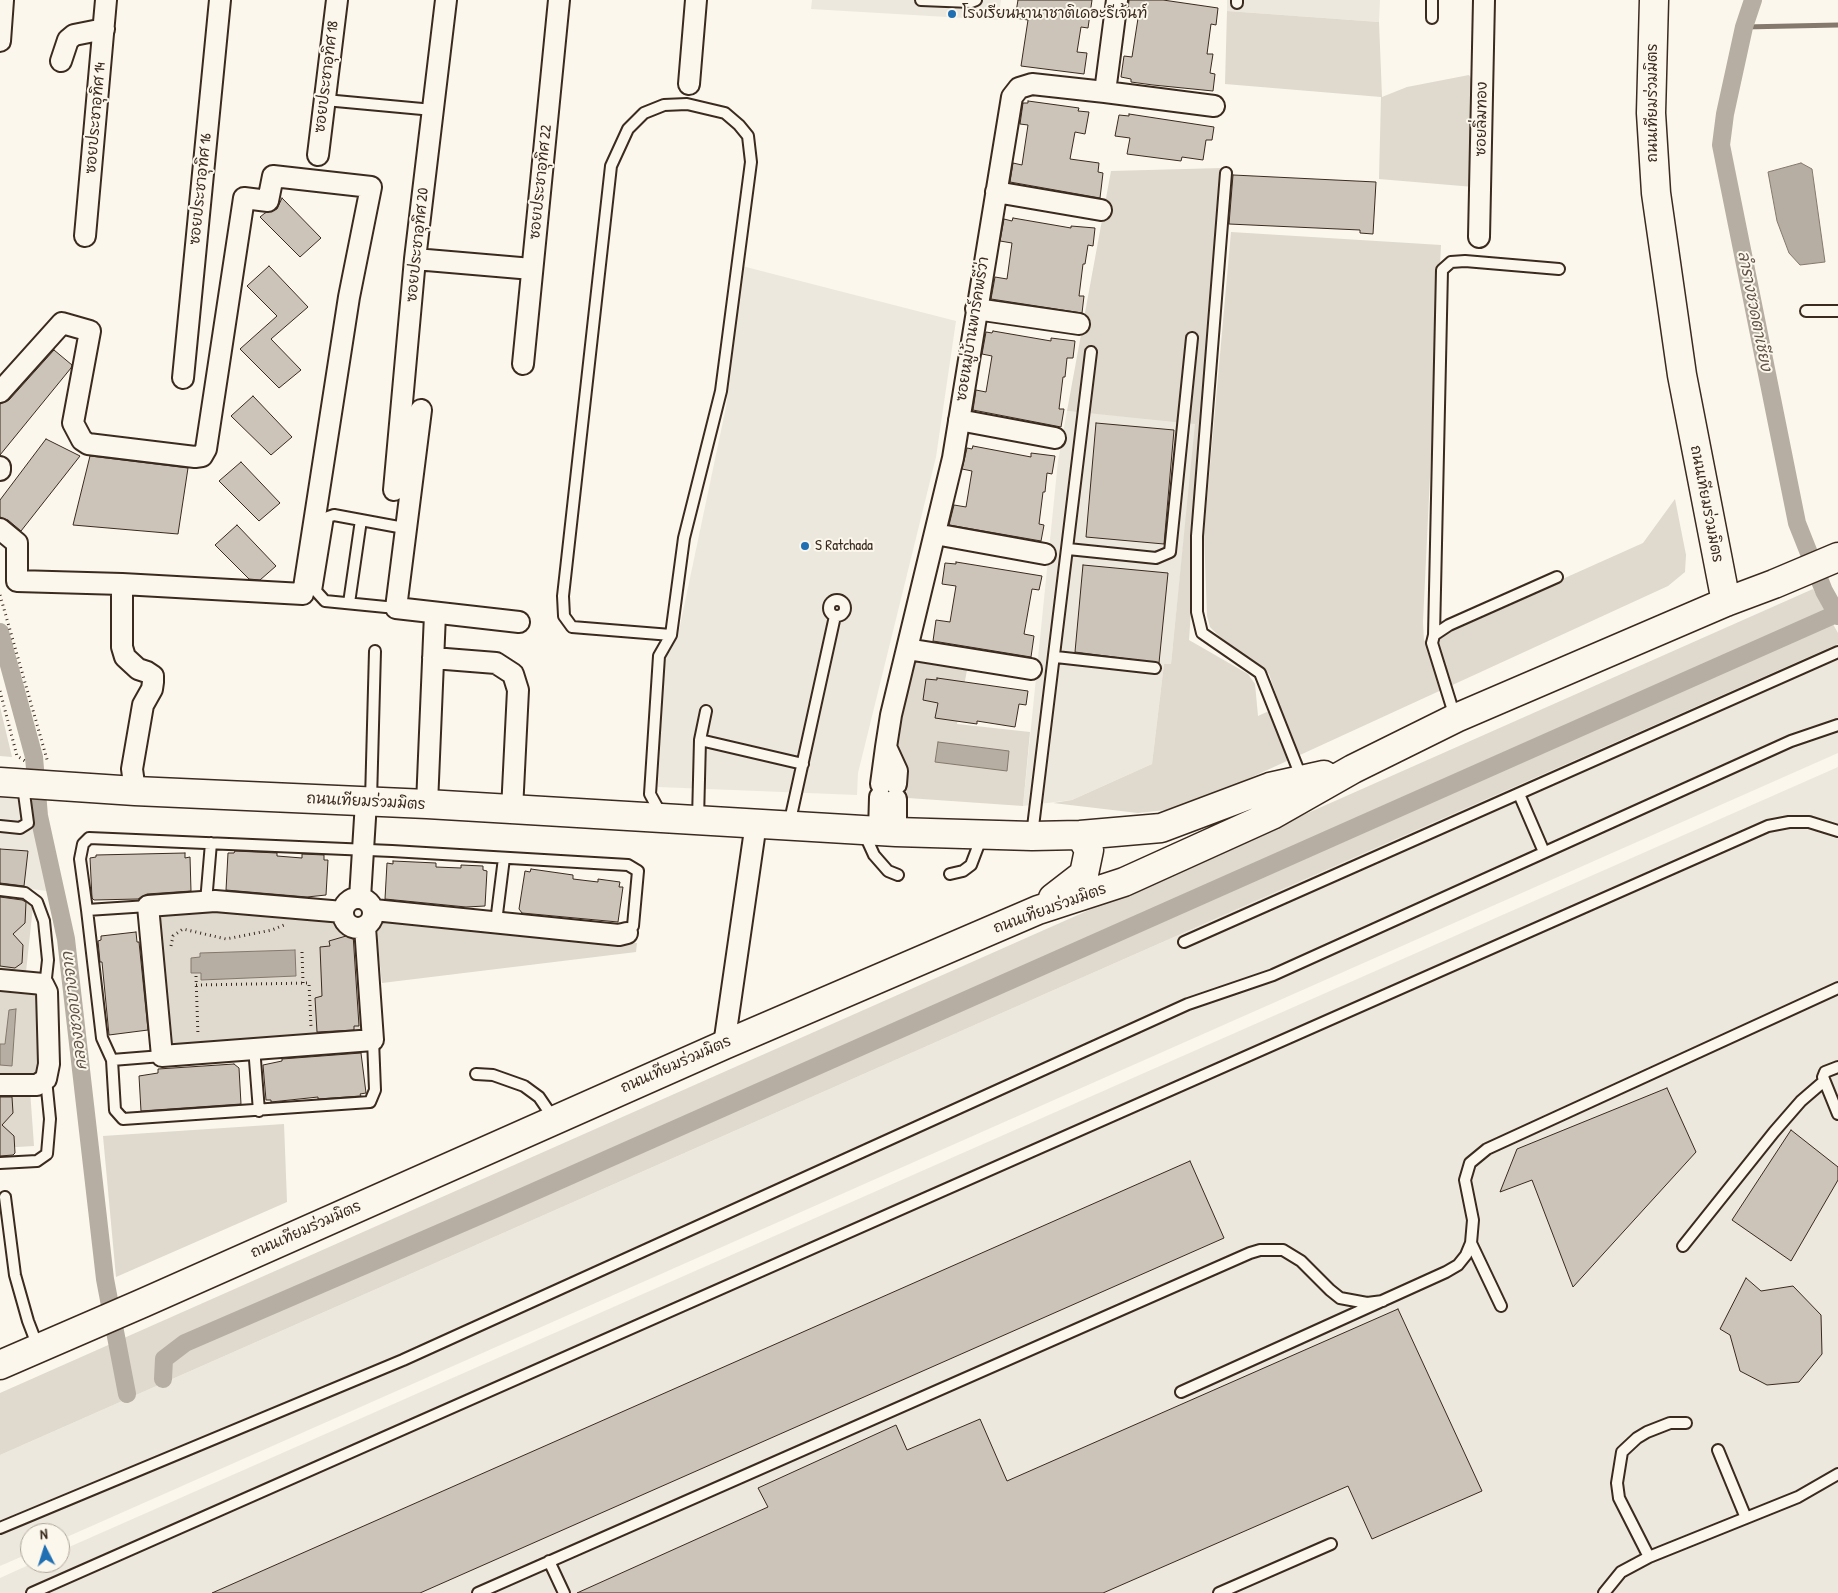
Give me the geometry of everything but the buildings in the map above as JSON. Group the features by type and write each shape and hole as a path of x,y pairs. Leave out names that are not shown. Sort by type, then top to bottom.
{"street":[{"name":"ซอยประชาอุทิศ 14","path":"85,236 106,0"},
{"name":"ซอยประชาอุทิศ 16","path":"183,378 220,0"},
{"name":"ซอยประชาอุทิศ 18","path":"318,155 337,0"},
{"name":"ซอยประชาอุทิศ 20","path":"394,490 415,259 446,0"},
{"name":"ซอยประชาอุทิศ 22","path":"523,364 559,0"},
{"path":"689,84 696,0"},
{"path":"1105,92 1117,0"},
{"name":"ซอยลิ่มทอง","path":"1479,238 1484,0"},
{"name":"ถนนเทียมร่วมมิตร","path":"0,1365 724,1044 1038,910 1124,882 1272,815 1353,769 1456,718 1726,602 1682,375 1656,193 1651,112 1654,0"},
{"path":"0,41 2,3"},
{"path":"61,61 68,40 74,35 104,29"},
{"name":"ซอยหมู่บ้านพาร์คพรีว่า","path":"879,831 888,791 886,747 891,715 953,458 1012,97 1019,88 1032,84 1214,106"},
{"path":"0,392 62,323 90,331 73,423 82,440 88,444 195,457 202,456 206,450 244,198 268,201 273,176 371,187 349,297 302,594 122,584 17,581 17,543 0,529"},
{"path":"996,192 1101,210"},
{"path":"415,259 532,268"},
{"path":"976,309 1078,324"},
{"path":"421,410 404,528 396,608 435,614 519,622"},
{"path":"959,420 1055,438"},
{"path":"935,534 1045,554"},
{"path":"1726,602 1834,559"},
{"path":"122,584 122,647 124,657 138,669 153,676 152,689 143,705 132,769 135,791"},
{"path":"427,804 435,614"},
{"path":"907,649 1031,669"},
{"path":"433,658 496,663 513,674 518,690 512,810"},
{"name":"ถนนเทียมร่วมมิตร","path":"19,778 52,774 135,791 427,804 879,831 1032,836 1080,835 1161,828 1270,787 1353,769"},
{"path":"343,912 298,907 206,902 148,906 162,1056 254,1047 373,1040 363,850 368,802"},
{"path":"724,1044 756,823"},
{"path":"1038,910 1084,874 1089,850 1080,835"},
{"path":"366,912 354,928 343,917 347,903 366,912 496,922 618,936 627,933"},
{"path":"0,980 43,984 45,988 49,1064 46,1079 37,1085 0,1085"}],"lane":[{"path":"921,0 971,2 976,0"},
{"path":"1432,0 1432,18"},
{"path":"687,104 689,84"},
{"path":"325,100 433,110"},
{"path":"663,818 650,794 659,656 671,635 684,538 721,391 751,162 748,136 739,125 725,113 687,104 664,105 644,114 628,129 611,166 563,596 564,616 572,627 671,635"},
{"path":"1226,173 1197,536 1198,612 1202,633 1260,673 1303,780"},
{"path":"1456,718 1432,643 1434,635 1442,270 1451,262 1465,260 1559,269"},
{"path":"1806,311 1838,311"},
{"path":"1068,549 1156,558 1170,552 1192,338"},
{"path":"1032,836 1056,657 1091,352"},
{"path":"396,608 325,601 316,591 328,517 334,515 404,528"},
{"path":"349,604 361,520"},
{"path":"1434,635 1449,625 1557,577"},
{"path":"789,825 835,616"},
{"path":"368,802 375,651"},
{"path":"1184,942 1838,652"},
{"path":"1056,657 1155,668"},
{"path":"698,820 700,740 706,711"},
{"path":"0,1528 404,1360 1188,1004 1273,975 1791,741 1838,725"},
{"path":"700,740 803,764"},
{"path":"0,826 20,828 28,823 19,778"},
{"path":"1519,794 1544,852"},
{"path":"32,1593 1768,826 1789,822 1809,822 1838,831"},
{"path":"879,831 874,855 888,871 898,875"},
{"path":"950,874 963,871 971,865 982,835"},
{"path":"373,1040 375,1090 370,1102 123,1119 115,1110 112,1060 102,1038 80,859 83,844 89,838 211,843 504,858 634,867 638,871 633,926 627,933"},
{"path":"206,902 211,843"},
{"path":"496,922 504,858"},
{"path":"0,890 25,893 37,902 44,921 48,960 45,988"},
{"path":"87,910 148,906"},
{"path":"1180,1392 1383,1301 1458,1265 1466,1255 1471,1243 1473,1220 1465,1180 1470,1163 1487,1150 1838,988"},
{"path":"254,1047 259,1111"},
{"path":"112,1060 162,1056"},
{"path":"1838,1067 1824,1072 1823,1082 1838,1114"},
{"path":"476,1074 493,1075 524,1086 539,1097 554,1119"},
{"path":"0,1163 37,1161 47,1154 50,1119 46,1079"},
{"path":"1683,1246 1774,1132 1801,1101 1823,1082"},
{"path":"5,1198 15,1275 28,1321 38,1347"},
{"path":"1471,1243 1501,1306"},
{"path":"478,1593 1250,1253 1260,1250 1283,1250 1301,1260 1340,1298 1367,1303 1383,1301"},
{"path":"1649,1557 1619,1498 1617,1483 1622,1452 1637,1438 1648,1432 1670,1423 1686,1423"},
{"path":"1718,1450 1746,1518"},
{"path":"1604,1593 1621,1572 1649,1557 1798,1497 1838,1474"},
{"path":"1219,1593 1331,1544"},
{"path":"549,1561 564,1593"}],"path":[{"path":"0,595 52,774"},
{"path":"0,691 17,756 19,778"},
{"path":"170,952 173,936 183,929 226,939 272,930 287,923 298,907"},
{"path":"302,952 303,983"},
{"path":"196,976 198,1052"},
{"path":"196,985 309,983 311,1044"}],"shaded area":[{"name":"โรงเรียนนานาชาติเดอะรีเจ้นท์","path":"812,0 1001,0 998,20 811,9"},
{"path":"1227,0 1380,0 1379,22 1227,11"},
{"path":"1227,11 1379,22 1382,97 1407,87 1469,75 1477,88 1474,187 1379,179 1381,97 1225,84"},
{"path":"1801,163 1812,169 1825,262 1800,265 1789,253 1777,221 1768,172"},
{"path":"1222,168 1189,640 1248,674 1255,684 1258,716 1280,706 1269,674 1219,636 1210,627 1207,616 1204,533 1231,232 1441,245 1423,622 1424,641 1643,543 1675,499 1686,555 1685,572 1668,586 1215,794 1166,810 1138,813 1053,803 1072,800 1152,764 1164,664 1171,664 1195,424 1067,411 1111,171"},
{"name":"S Ratchada","path":"742,266 956,321 936,457 858,773 857,795 658,787 664,657 678,635 726,407"},
{"path":"1067,411 1196,423 1171,664 1164,664 1152,764 1072,800 1023,806 1058,461"},
{"path":"1813,589 1838,633 1838,644 0,1455 0,1393"},
{"path":"1838,644 1838,753 70,1536 70,1523 20,1523 20,1557 0,1566 0,1455"},
{"path":"909,661 967,670 957,724 1030,732 1023,806 908,798 896,744"},
{"path":"0,707 12,757 0,756"},
{"path":"938,742 1009,751 1007,771 935,762"},
{"path":"1838,767 1838,1593 0,1593 0,1578 20,1569 20,1573 70,1573 70,1547"},
{"path":"0,796 30,797 47,891 0,885"},
{"path":"0,895 17,895 33,906 26,972 0,971"},
{"path":"204,908 335,914 344,927 361,934 367,1032 171,1048 158,911"},
{"path":"379,922 637,943 636,952 382,983 377,940"},
{"path":"295,950 296,976 201,980 201,973 191,973 191,958 200,957 200,953"},
{"path":"0,986 40,992 38,1078 0,1077"},
{"path":"16,1009 12,1066 0,1065 0,1044 5,1044 9,1010"},
{"path":"0,1090 30,1090 34,1146 0,1148"},
{"path":"284,1124 287,1202 116,1277 103,1136"}],"waterway":[{"name":"ลำรางชวดตาเชียง","path":"1753,0 1744,27 1725,114 1721,145 1797,523 1824,591 1838,616"},
{"path":"1744,27 1838,25"},
{"path":"163,1379 164,1359 185,1343 495,1209 1836,614"},
{"name":"คลองชวดบางจาก","path":"0,632 34,757 39,816 66,939 105,1279 127,1394"}],"place":[{"name":"โรงเรียนนานาชาติเดอะรีเจ้นท์","path":"952,14"},
{"name":"S Ratchada","path":"805,546"}]}
